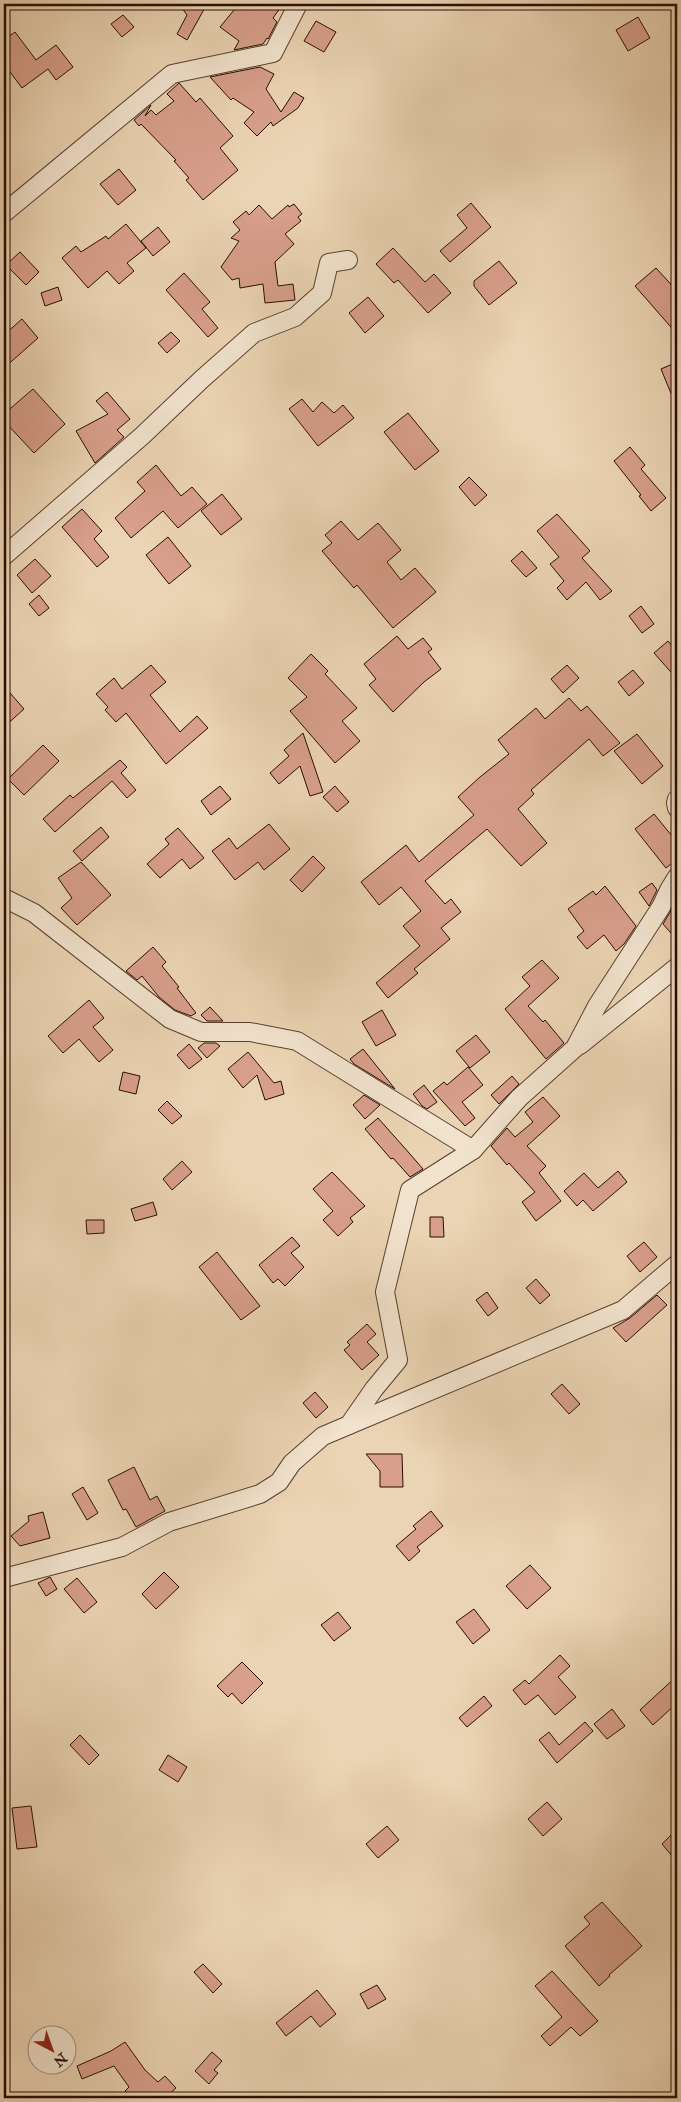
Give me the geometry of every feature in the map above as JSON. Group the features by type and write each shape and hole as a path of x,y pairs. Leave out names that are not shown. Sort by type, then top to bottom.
{"street":[{"path":"4,213 172,74 273,53 298,4"},
{"path":"4,556 142,436 254,333 295,317 322,293 328,263 348,260"},
{"path":"677,799 677,808"},
{"path":"575,1048 597,1006 661,907 677,877"},
{"path":"4,898 34,913 170,1020 201,1032 250,1032 297,1041 473,1150"},
{"path":"349,1425 374,1389 398,1360 385,1292 410,1190 473,1150 519,1098 575,1048 631,1006 677,967"},
{"path":"4,1578 122,1547 169,1522 260,1494 279,1482 292,1463 323,1436 623,1310 677,1264"}],"building":[{"path":"179,4 207,4 187,40 177,34 187,15"},
{"path":"239,4 283,4 273,18 277,22 268,39 263,44 234,50 239,41 220,27"},
{"path":"123,15 134,27 122,37 111,24"},
{"path":"638,17 650,38 628,51 616,30"},
{"path":"316,21 336,32 324,52 304,41"},
{"path":"15,32 36,60 56,45 73,67 56,80 48,69 22,88 4,64 4,40"},
{"path":"260,67 274,74 266,89 281,112 294,92 304,98 298,108 273,126 271,122 257,136 244,123 254,112 233,98 231,100 210,77"},
{"path":"179,83 196,102 200,98 233,136 220,148 238,170 203,200 186,180 189,178 174,161 176,160 141,124 139,126 134,120 151,105 145,116 151,110 156,115 174,101 167,94"},
{"path":"119,169 136,190 118,205 100,184"},
{"path":"471,203 491,227 450,262 440,251 467,228 457,215"},
{"path":"294,204 302,214 298,217 301,221 285,234 294,244 275,262 278,286 293,284 295,300 265,303 263,284 240,288 239,278 232,280 221,267 239,241 231,238 240,230 233,222 246,211 249,215 259,205 272,219 288,205 289,207"},
{"path":"126,224 146,248 127,263 134,271 119,284 107,271 88,288 62,258 76,246 81,252 106,236 108,239"},
{"path":"158,227 170,242 153,256 141,241"},
{"path":"393,248 425,282 434,274 451,293 428,313 398,280 394,283 376,264"},
{"path":"20,252 39,272 26,285 6,265"},
{"path":"499,261 517,283 489,305 474,286 474,281"},
{"path":"656,268 677,291 677,334 635,286"},
{"path":"184,273 210,302 202,309 218,328 208,337 166,290"},
{"path":"58,287 62,300 45,306 41,293"},
{"path":"368,297 384,316 365,333 349,313"},
{"path":"22,319 38,338 4,368 4,335"},
{"path":"171,332 180,341 167,353 158,343"},
{"path":"677,362 677,408 661,369"},
{"path":"33,389 65,424 34,453 4,421 4,414"},
{"path":"107,392 130,419 117,430 124,437 95,463 76,431 108,414 96,401"},
{"path":"302,399 313,412 322,402 334,413 343,405 354,418 318,446 289,409"},
{"path":"408,413 439,451 415,470 384,432"},
{"path":"630,447 645,465 641,469 666,498 651,511 614,461"},
{"path":"156,465 181,496 192,487 207,504 178,528 163,511 131,538 115,518 145,491 137,482"},
{"path":"469,477 487,495 475,506 459,487"},
{"path":"222,494 242,519 221,535 201,511"},
{"path":"82,509 102,531 94,539 109,557 97,567 62,527"},
{"path":"557,514 590,551 582,558 612,591 600,600 586,582 567,600 557,588 564,581 550,564 559,557 537,531"},
{"path":"341,521 358,540 378,523 401,550 387,562 401,580 415,568 436,592 393,628 357,585 354,588 322,551 332,543 325,535"},
{"path":"168,537 191,566 169,584 146,555"},
{"path":"522,551 537,568 526,577 511,561"},
{"path":"35,559 51,576 32,593 17,575"},
{"path":"39,595 49,608 39,616 29,604"},
{"path":"641,606 654,624 642,633 629,616"},
{"path":"397,636 408,649 423,638 432,649 428,652 441,669 424,682 393,712 369,685 376,679 364,664"},
{"path":"668,641 677,652 677,679 654,653"},
{"path":"311,654 328,671 325,674 357,708 342,721 360,741 335,763 290,711 307,697 288,678"},
{"path":"151,665 166,682 150,695 180,732 197,716 208,728 166,764 126,713 116,722 105,710 108,707 96,694 114,678 122,689"},
{"path":"567,665 579,678 563,693 551,679"},
{"path":"633,670 644,683 629,696 618,682"},
{"path":"4,686 24,709 4,727"},
{"path":"569,698 581,711 587,706 620,743 603,756 589,739 531,790 534,794 518,809 547,843 521,866 487,829 425,881 445,904 451,899 461,912 441,928 450,939 414,969 418,973 388,998 376,983 420,946 403,926 421,911 401,887 379,905 361,882 406,845 419,862 474,815 458,797 509,754 498,740 536,708 545,719"},
{"path":"303,733 323,792 310,796 300,766 279,784 270,773 289,756 284,750"},
{"path":"637,734 663,766 642,784 614,751"},
{"path":"43,745 59,761 24,795 8,779"},
{"path":"120,760 127,767 121,773 136,790 127,798 112,781 55,832 43,819 70,795 73,798"},
{"path":"220,786 231,799 211,815 201,801"},
{"path":"335,786 349,802 337,812 323,797"},
{"path":"654,814 677,842 677,859 666,868 635,829"},
{"path":"269,824 290,849 264,870 258,862 235,880 212,851 229,838 237,849"},
{"path":"101,827 109,837 82,861 73,851"},
{"path":"178,828 204,858 190,869 182,859 160,878 147,864 169,844 165,839"},
{"path":"313,856 325,868 302,892 290,880"},
{"path":"81,862 111,895 77,925 61,908 72,898 58,878"},
{"path":"652,883 657,890 649,906 639,892"},
{"path":"605,886 636,926 624,944 616,951 604,935 587,949 577,937 584,931 568,909 593,891 596,895"},
{"path":"672,909 677,915 677,940 663,924"},
{"path":"153,947 166,962 162,966 196,1013 191,1016 175,1010 159,997 142,976 137,980 126,971"},
{"path":"542,960 559,978 528,1006 543,1022 545,1020 564,1043 546,1059 505,1009 530,986 522,977"},
{"path":"89,1000 104,1018 93,1027 113,1050 99,1062 79,1039 63,1053 48,1036"},
{"path":"210,1007 223,1021 207,1021 201,1015"},
{"path":"382,1010 396,1035 376,1046 362,1022"},
{"path":"476,1035 490,1052 470,1068 456,1051"},
{"path":"204,1043 216,1043 220,1046 207,1058 198,1048"},
{"path":"189,1044 202,1059 189,1069 177,1055"},
{"path":"363,1049 395,1089 354,1064 350,1059"},
{"path":"248,1052 274,1083 281,1081 284,1094 265,1100 257,1075 243,1088 228,1069"},
{"path":"468,1067 483,1085 462,1102 475,1118 465,1126 433,1091 444,1082 447,1085"},
{"path":"123,1072 140,1076 136,1094 119,1090"},
{"path":"512,1076 519,1084 499,1104 491,1095"},
{"path":"424,1085 437,1102 427,1109 422,1106 413,1094"},
{"path":"364,1095 380,1105 365,1119 353,1105"},
{"path":"543,1097 560,1116 527,1146 546,1166 539,1173 561,1201 536,1221 522,1202 535,1192 509,1163 507,1165 491,1146 507,1128 515,1137 533,1122 525,1112"},
{"path":"167,1101 182,1116 172,1124 158,1110"},
{"path":"378,1118 423,1169 410,1177 393,1158 391,1159 365,1129"},
{"path":"182,1161 192,1172 172,1190 163,1179"},
{"path":"618,1171 627,1182 593,1211 583,1200 577,1206 564,1191 584,1173 598,1188"},
{"path":"332,1172 365,1206 350,1218 353,1222 338,1236 323,1220 333,1211 313,1189"},
{"path":"153,1202 157,1215 135,1221 131,1209"},
{"path":"430,1217 443,1217 444,1237 430,1237"},
{"path":"86,1220 104,1220 104,1233 87,1234"},
{"path":"292,1237 300,1246 291,1253 304,1267 285,1286 278,1279 273,1283 259,1265"},
{"path":"644,1242 657,1257 640,1272 627,1256"},
{"path":"217,1252 260,1306 241,1320 199,1267"},
{"path":"536,1279 550,1295 540,1304 526,1288"},
{"path":"487,1292 498,1308 488,1316 476,1300"},
{"path":"657,1295 667,1305 626,1342 613,1328 630,1318"},
{"path":"367,1324 376,1334 367,1342 379,1355 362,1370 344,1350 350,1345 347,1342"},
{"path":"562,1384 580,1404 569,1414 551,1394"},
{"path":"315,1392 328,1407 316,1418 303,1403"},
{"path":"366,1454 402,1454 403,1487 380,1487 380,1471"},
{"path":"134,1467 150,1500 157,1496 165,1511 136,1527 126,1509 123,1510 108,1480"},
{"path":"83,1487 98,1513 87,1520 72,1494"},
{"path":"431,1511 443,1526 417,1547 420,1551 409,1561 396,1546 416,1529 413,1526"},
{"path":"43,1512 50,1538 20,1546 11,1536 29,1521 28,1516"},
{"path":"530,1565 551,1588 527,1609 506,1586"},
{"path":"164,1572 179,1587 156,1609 142,1594"},
{"path":"50,1577 57,1589 46,1596 38,1583"},
{"path":"77,1578 97,1602 84,1613 64,1589"},
{"path":"474,1609 490,1630 473,1644 456,1622"},
{"path":"338,1612 351,1628 334,1641 321,1625"},
{"path":"560,1655 570,1666 558,1677 576,1697 555,1715 538,1695 525,1705 513,1690 525,1680 529,1684"},
{"path":"242,1662 263,1683 242,1704 232,1693 228,1697 217,1686"},
{"path":"677,1676 677,1703 653,1725 640,1710"},
{"path":"484,1696 492,1706 467,1727 459,1718"},
{"path":"612,1709 625,1726 607,1739 594,1724"},
{"path":"585,1722 593,1731 557,1763 539,1740 549,1732 559,1745"},
{"path":"80,1735 99,1755 89,1765 70,1745"},
{"path":"168,1755 187,1767 178,1782 159,1770"},
{"path":"547,1802 562,1819 543,1836 528,1819"},
{"path":"31,1806 37,1847 17,1849 12,1808"},
{"path":"387,1826 399,1840 378,1858 366,1844"},
{"path":"671,1835 677,1842 677,1862 662,1844"},
{"path":"602,1902 642,1946 599,1986 565,1946 590,1924 584,1917"},
{"path":"203,1964 222,1984 213,1993 194,1972"},
{"path":"552,1971 598,2021 580,2036 571,2027 550,2046 541,2036 562,2017 535,1986"},
{"path":"377,1985 386,1999 368,2009 360,1994"},
{"path":"317,1990 336,2014 320,2027 311,2016 286,2036 276,2023"},
{"path":"125,2042 145,2070 158,2082 165,2076 176,2088 165,2098 132,2098 125,2091 129,2087 114,2066 82,2079 78,2066 111,2051"},
{"path":"212,2052 222,2061 214,2070 218,2073 209,2084 195,2071"}]}
